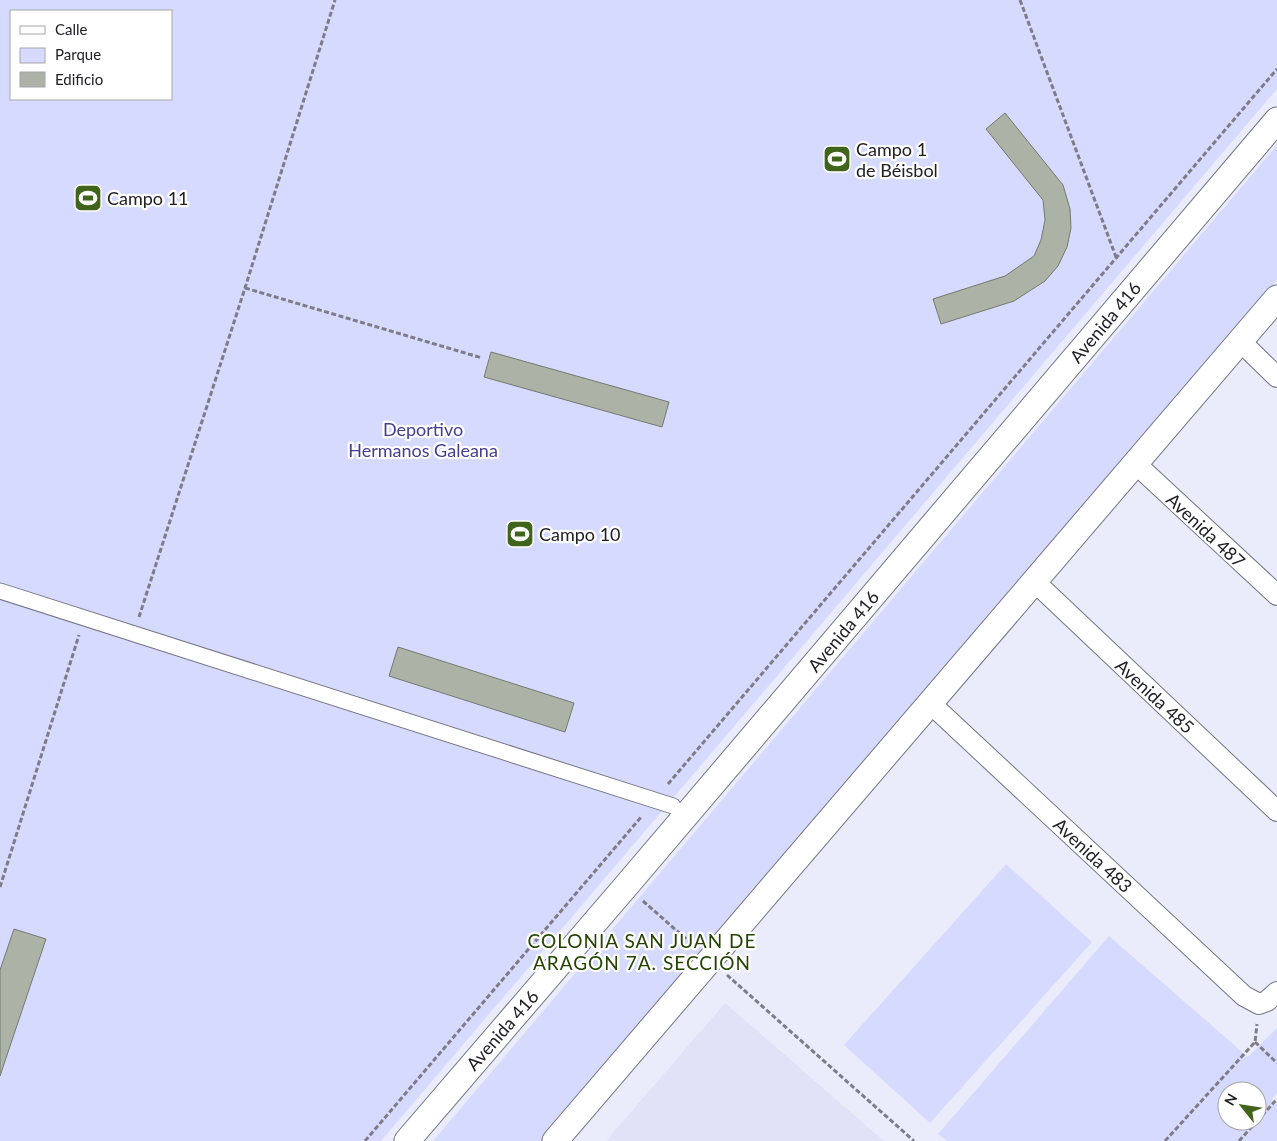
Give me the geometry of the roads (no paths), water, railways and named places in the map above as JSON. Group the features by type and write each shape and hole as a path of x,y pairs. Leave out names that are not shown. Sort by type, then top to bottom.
{"street":[{"name":"Avenida 416","path":"407,1141 1277,120"},
{"path":"555,1141 1277,298"},
{"path":"1240,341 1277,377"},
{"name":"Avenida 487","path":"1136,464 1277,595"},
{"name":"Avenida 485","path":"1034,582 1277,811"},
{"path":"0,592 673,806"},
{"name":"Avenida 483","path":"930,703 1244,996 1259,1004 1267,1001 1277,992"}],"place":[{"name":"Campo 1 de Béisbol","path":"837,159"},
{"name":"Campo 11","path":"88,198"},
{"name":"Campo 10","path":"520,534"}],"district":[{"name":"COLONIA SAN JUAN DE ARAGÓN 7A. SECCIÓN","path":"642,951"}],"park label":[{"name":"Deportivo Hermanos Galeana","path":"423,439"}]}
